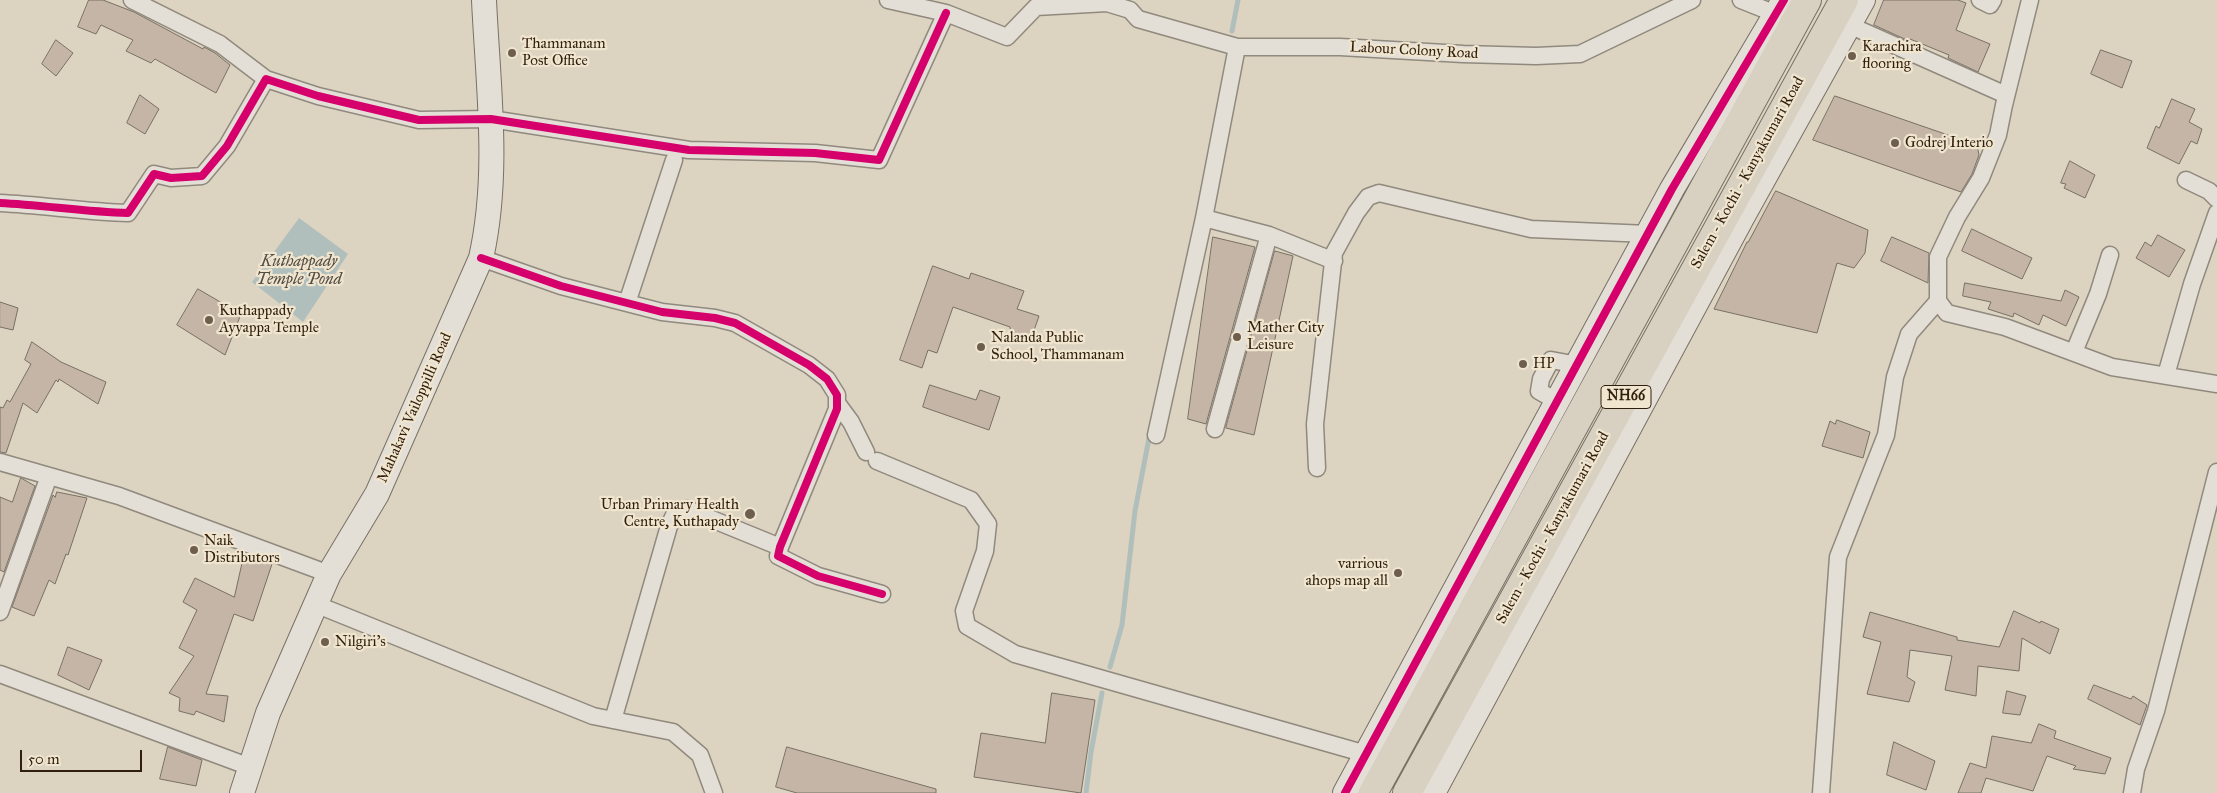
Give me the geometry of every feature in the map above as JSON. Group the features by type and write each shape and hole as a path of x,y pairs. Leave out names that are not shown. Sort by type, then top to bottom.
{"highway":[{"name":"Salem - Kochi - Kanyakumari Road","path":"1373,793 1573,387 1732,139 1808,0"},
{"name":"Salem - Kochi - Kanyakumari Road","path":"1408,793 1537,579 1760,153 1846,13"},
{"path":"1732,139 1760,153"}],"street":[{"path":"132,0 220,44 266,79 318,96 419,120 491,119 689,150 815,154 879,160 946,13"},
{"name":"Mahakavi Vailoppilli Road","path":"242,793 268,712 315,604 329,574 377,494 481,258 487,230 491,191 491,119 484,0"},
{"path":"888,0 946,13 1007,36 1036,7 1107,3 1132,5"},
{"name":"Labour Colony Road","path":"1132,5 1138,19 1237,47 1340,47 1464,54 1527,55 1580,54 1692,0"},
{"path":"1345,793 1573,387 1648,234 1780,7 1742,0"},
{"path":"1433,793 1537,579 1743,216 1846,13 1863,0"},
{"path":"1980,0 1990,5 1993,0"},
{"path":"2030,0 1998,135 1980,178 1957,218 1938,257 1938,301 1947,313 2005,327 2112,367 2217,384"},
{"path":"1846,13 2006,95"},
{"path":"1156,435 1204,218 1237,47"},
{"path":"0,204 31,204 88,212 128,213 154,174 170,178 202,176 227,146 266,79"},
{"path":"627,303 674,160"},
{"path":"2186,180 2209,191 2217,199"},
{"path":"1317,468 1314,424 1334,253 1356,213 1368,196 1379,193 1531,229 1648,234"},
{"path":"2166,375 2192,284 2217,214"},
{"path":"1204,218 1269,235 1334,261"},
{"path":"1215,429 1269,235"},
{"path":"2074,352 2098,294 2110,255"},
{"path":"481,258 561,286 662,312 715,318 747,328 809,365 827,379 836,395 837,409 778,556 818,576 882,594"},
{"path":"1821,793 1838,557 1886,434 1894,377 1908,334 1938,301"},
{"path":"837,403 851,422 871,457 971,500 988,524 985,551 964,611 966,626 1015,654 1366,754"},
{"path":"0,462 119,496 329,574"},
{"path":"2132,793 2136,769 2156,711 2217,472"},
{"path":"0,612 49,476"},
{"path":"613,720 669,526 676,511 687,509 780,547"},
{"path":"315,604 593,716 673,732 700,755 714,793"},
{"path":"0,674 250,767"}],"water":[{"name":"Kuthappady Temple Pond","path":"299,218 348,254 303,322 252,282"}],"building":[{"path":"89,0 103,0 134,12 203,49 204,47 215,53 230,65 216,93 155,59 151,63 126,51 133,40 101,25 96,34 78,27"},
{"path":"1884,0 1958,0 1966,3 1956,30 1990,44 1978,72 1948,58 1949,55 1910,39 1909,41 1874,25"},
{"path":"56,40 73,53 56,76 42,64"},
{"path":"2101,50 2132,61 2122,88 2091,74"},
{"path":"140,95 159,109 145,134 127,123"},
{"name":"Godrej Interio","path":"1835,96 1977,145 1979,155 1972,174 1961,192 1813,140"},
{"path":"2172,99 2195,109 2189,122 2202,129 2197,144 2191,141 2179,164 2147,148 2156,126 2159,128"},
{"path":"2070,161 2095,175 2085,198 2064,188 2066,184 2061,183"},
{"path":"1776,191 1868,230 1865,253 1854,268 1837,263 1817,333 1714,309 1747,242"},
{"path":"1972,229 2032,258 2022,279 1962,251"},
{"path":"2158,235 2185,250 2169,277 2136,258 2145,242 2151,246"},
{"path":"1213,237 1255,247 1206,424 1188,419"},
{"path":"1892,237 1929,253 1928,283 1881,261"},
{"path":"1275,251 1293,256 1254,435 1226,428"},
{"name":"Nalanda Public School, Thammanam","path":"933,266 969,279 971,273 1024,291 1017,309 1039,316 1030,342 1011,336 1010,327 953,307 937,353 928,350 922,368 900,360"},
{"path":"1965,283 2061,301 2065,290 2079,297 2066,326 2043,315 2039,325 2014,313 2013,317 1988,309 1991,302 1963,296"},
{"name":"Kuthappady Ayyappa Temple","path":"198,289 241,314 225,355 177,325"},
{"path":"0,302 18,308 13,330 0,327"},
{"path":"32,342 61,362 106,382 98,404 59,379 58,382 56,380 37,413 23,403 6,453 0,452 0,407 3,408 7,400 10,402 31,364 25,360"},
{"name":"Nalanda Public School, Thammanam","path":"930,385 976,400 980,390 1000,397 989,430 923,407"},
{"path":"1837,420 1870,432 1863,458 1822,446 1830,421 1835,424"},
{"path":"21,478 35,486 4,572 0,570 0,497 12,502"},
{"path":"57,492 87,498 68,555 66,554 55,584 49,580 34,616 12,607 53,495 55,497"},
{"path":"244,556 272,564 253,621 234,614 206,694 228,696 224,722 196,711 194,715 179,711 180,698 169,693 194,656 179,648 197,610 183,602 195,578 234,597"},
{"path":"2014,611 2059,629 2050,654 2022,638 2019,671 1978,666 1976,696 1945,690 1952,656 1910,650 1907,677 1915,682 1909,702 1867,694 1881,642 1863,637 1870,612 1957,637 1957,640 1999,647"},
{"path":"68,647 102,660 89,690 58,675"},
{"path":"2094,685 2131,699 2133,696 2147,705 2140,725 2088,699"},
{"path":"2007,691 2026,696 2020,715 2003,713"},
{"path":"1052,693 1095,700 1081,793 974,777 981,733 1045,743"},
{"path":"2039,724 2056,731 2054,738 2111,758 2105,774 2073,769 2076,766 2047,756 2033,791 1986,778 1981,793 1958,793 1970,763 1986,768 1992,736 2031,743"},
{"path":"1894,742 1935,761 1926,790 1887,775"},
{"path":"168,747 202,760 196,786 160,779"},
{"path":"787,747 936,789 936,793 797,793 776,787"}],"waterway":[{"path":"1232,31 1238,0"},
{"path":"1110,667 1122,625 1135,511 1150,433"},
{"path":"1086,793 1091,752 1102,693"}],"cycle path":[{"path":"1345,793 1672,189 1784,0"},
{"path":"0,203 128,213 154,174 171,178 202,176 227,146 266,79 318,96 419,120 491,119 689,150 815,153 879,160 946,13"},
{"path":"481,258 561,286 662,312 715,318 735,323 809,365 827,379 837,395 837,409 778,556 818,576 882,594"}],"place":[{"name":"Thammanam Post Office","path":"512,53"},
{"name":"Karachira flooring","path":"1852,56"},
{"name":"Godrej Interio","path":"1895,143"},
{"name":"Kuthappady Ayyappa Temple","path":"209,320"},
{"name":"Mather City Leisure","path":"1237,337"},
{"name":"Nalanda Public School, Thammanam","path":"981,347"},
{"name":"HP","path":"1523,364"},
{"name":"Urban Primary Health Centre, Kuthapady","path":"750,514"},
{"name":"Naik Distributors","path":"194,550"},
{"name":"varrious ahops map all","path":"1398,573"},
{"name":"Nilgiri's","path":"325,642"}]}
